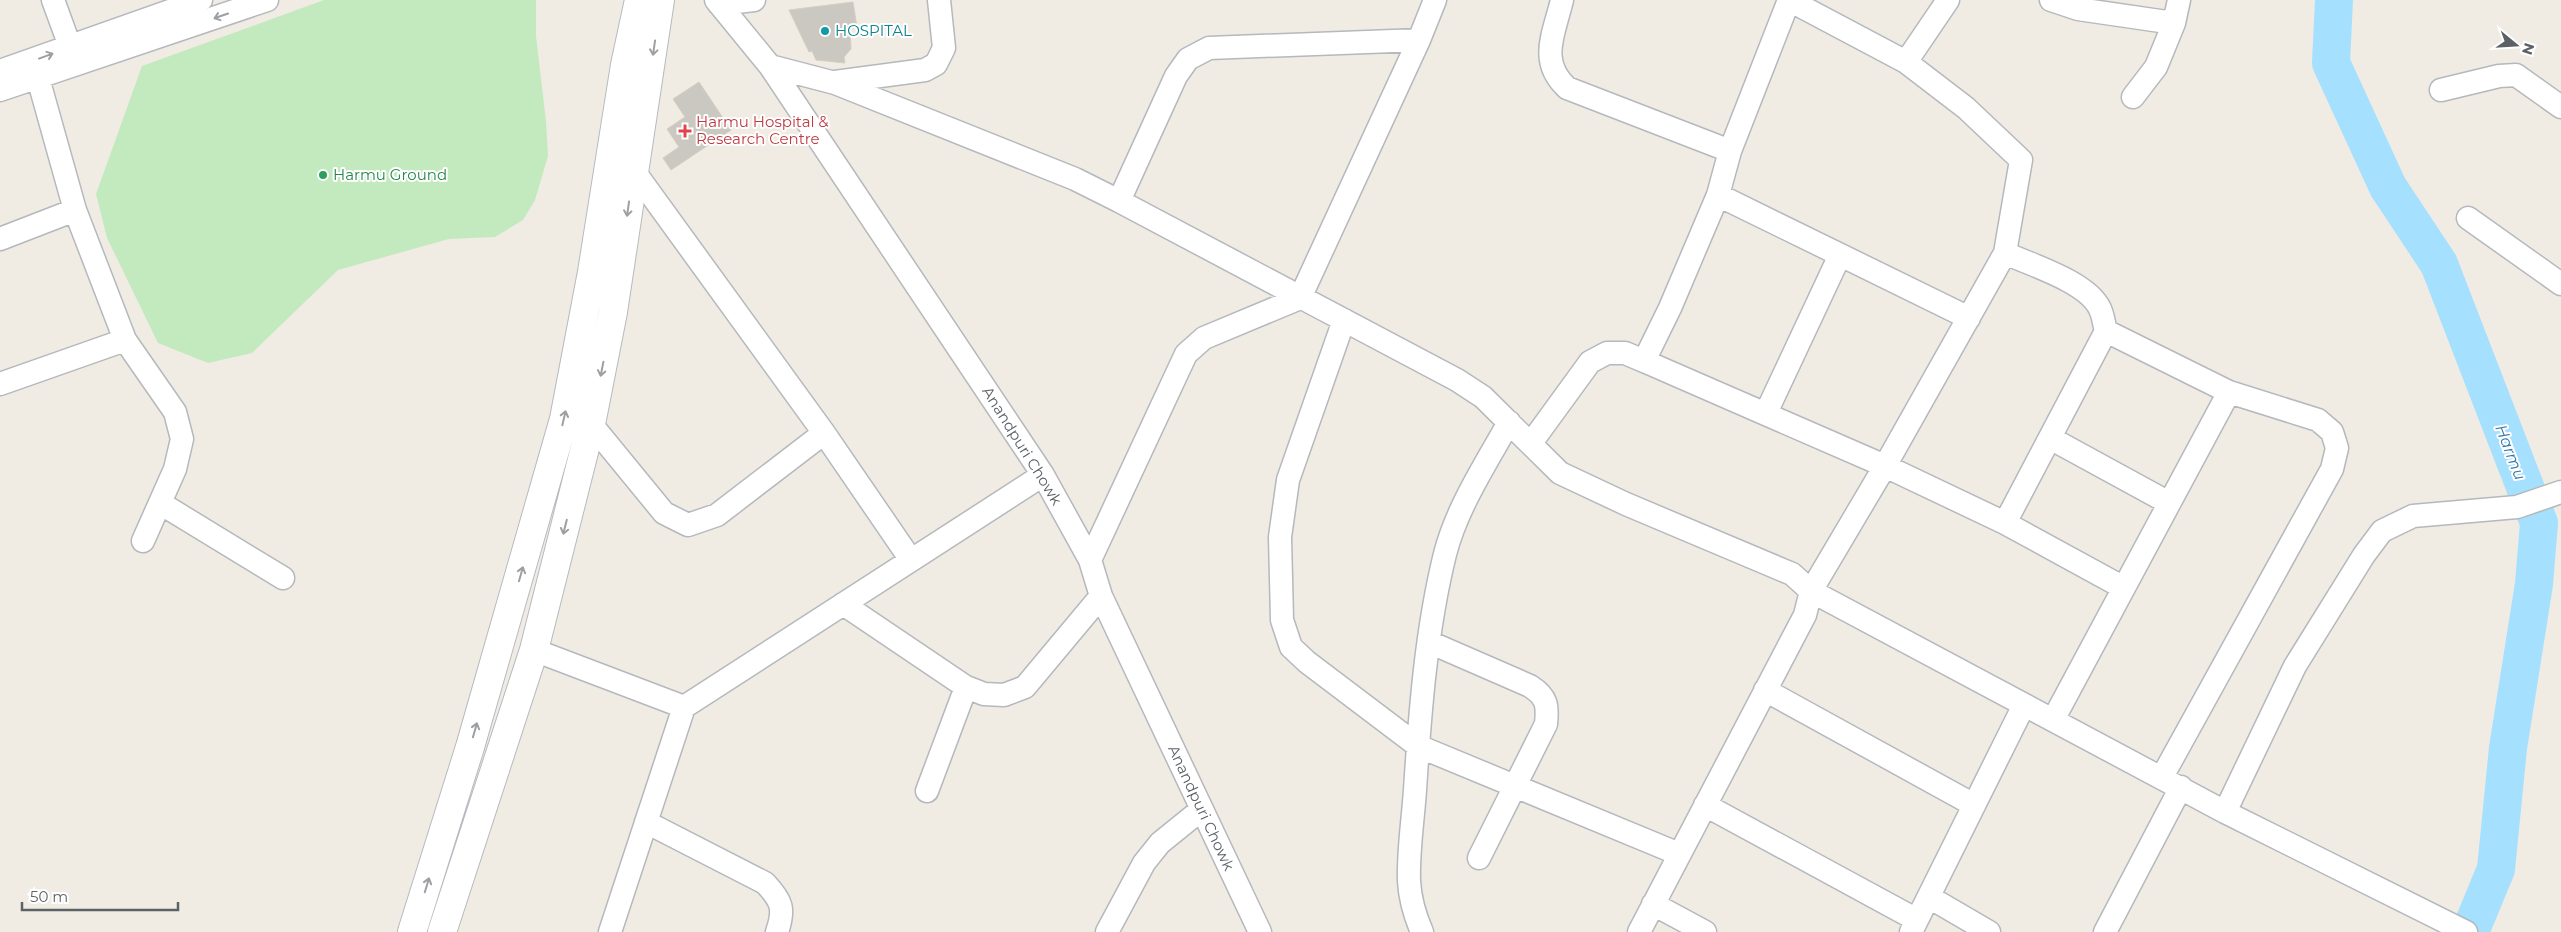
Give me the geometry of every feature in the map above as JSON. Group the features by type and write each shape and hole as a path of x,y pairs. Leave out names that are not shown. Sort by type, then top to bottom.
{"main road":[{"path":"412,932 473,738 564,419 592,272 625,65 639,0"},
{"path":"442,932 534,650 591,424 613,312 660,0"}],"street":[{"path":"53,0 74,56"},
{"path":"0,90 38,78 74,56 201,0"},
{"path":"0,71 74,56 267,0"},
{"path":"718,2 754,0"},
{"path":"835,82 925,70 936,64 944,48 939,0"},
{"path":"1090,560 1186,354 1204,338 1300,298 1419,40 1435,0"},
{"path":"1562,0 1549,57 1556,78 1567,88 1730,151"},
{"path":"1639,932 1805,615 1811,591 1886,466 2005,253 2021,160 1966,108 1906,62 1789,0 1730,151 1718,195 1670,308 1644,361"},
{"path":"1906,62 1948,0"},
{"path":"2051,0 2078,9 2174,23"},
{"path":"2133,97 2156,67 2174,23 2179,0"},
{"name":"Anandpuri Chowk","path":"718,2 770,66 1043,475 1090,560 1101,596 1260,932"},
{"path":"1119,201 1176,76 1188,59 1209,48 1419,40"},
{"path":"770,66 835,82 1075,179 1119,201 1457,380 1483,397 1560,473 1617,501 1792,574 1811,591 2172,782 2224,812 2466,932"},
{"path":"2441,90 2499,76 2516,75 2561,107"},
{"path":"38,78 75,210 125,340 175,412 182,439 176,469 143,541"},
{"path":"634,171 824,433 911,560"},
{"path":"1718,195 1969,318"},
{"path":"0,239 75,210"},
{"path":"2468,218 2561,284"},
{"path":"2005,253 2075,285 2088,294 2100,308 2106,331 2005,523"},
{"path":"1766,413 1840,255"},
{"path":"1344,320 1288,480 1280,537 1282,620 1292,647 1307,662 1418,746 1679,854"},
{"path":"2106,331 2229,392 2318,420 2332,432 2337,448 2332,469 2172,782 2106,932"},
{"path":"0,384 125,340"},
{"path":"1531,443 1590,362 1607,354 1625,353 1886,466 2005,523 2124,588"},
{"path":"2053,720 2229,392"},
{"path":"1422,932 1414,914 1409,880 1418,746 1429,642 1446,553 1454,531 1471,491 1509,422"},
{"path":"591,424 664,513 688,525 716,515 824,433"},
{"path":"2050,438 2169,503"},
{"path":"610,932 684,707 1043,475"},
{"path":"2224,812 2295,666 2364,555 2382,531 2414,516 2517,507 2561,492"},
{"path":"160,503 283,578"},
{"path":"843,604 966,687 984,694 1004,695 1025,687 1101,596"},
{"path":"1429,642 1530,686 1543,695 1548,707 1546,724 1479,858"},
{"path":"534,650 684,707"},
{"path":"927,791 966,687"},
{"path":"1766,690 1974,805"},
{"path":"1705,805 1914,926 2024,705"},
{"path":"1108,932 1144,863 1160,843 1202,809"},
{"path":"646,822 765,883 779,898 782,916 777,932"},
{"path":"1929,896 1988,932"},
{"path":"1653,904 1705,932"}],"green space":[{"name":"Harmu Ground","path":"324,0 536,0 536,36 548,156 535,200 523,220 495,237 449,239 338,270 252,353 208,363 158,343 107,238 96,194 142,66"}],"building":[{"name":"HOSPITAL","path":"853,2 857,27 850,29 851,49 844,57 845,63 816,60 812,51 809,52 789,10"},
{"path":"699,82 731,130 671,170 663,158 679,147 667,129 685,117 673,99"}],"waterway":[{"name":"Harmu","path":"2334,0 2331,63 2388,187 2439,264 2539,523 2534,584 2508,748 2496,869 2470,932"}],"place":[{"name":"HOSPITAL","path":"825,31"},
{"name":"Harmu Hospital & Research Centre","path":"685,131"},
{"name":"Harmu Ground","path":"323,175"}]}
